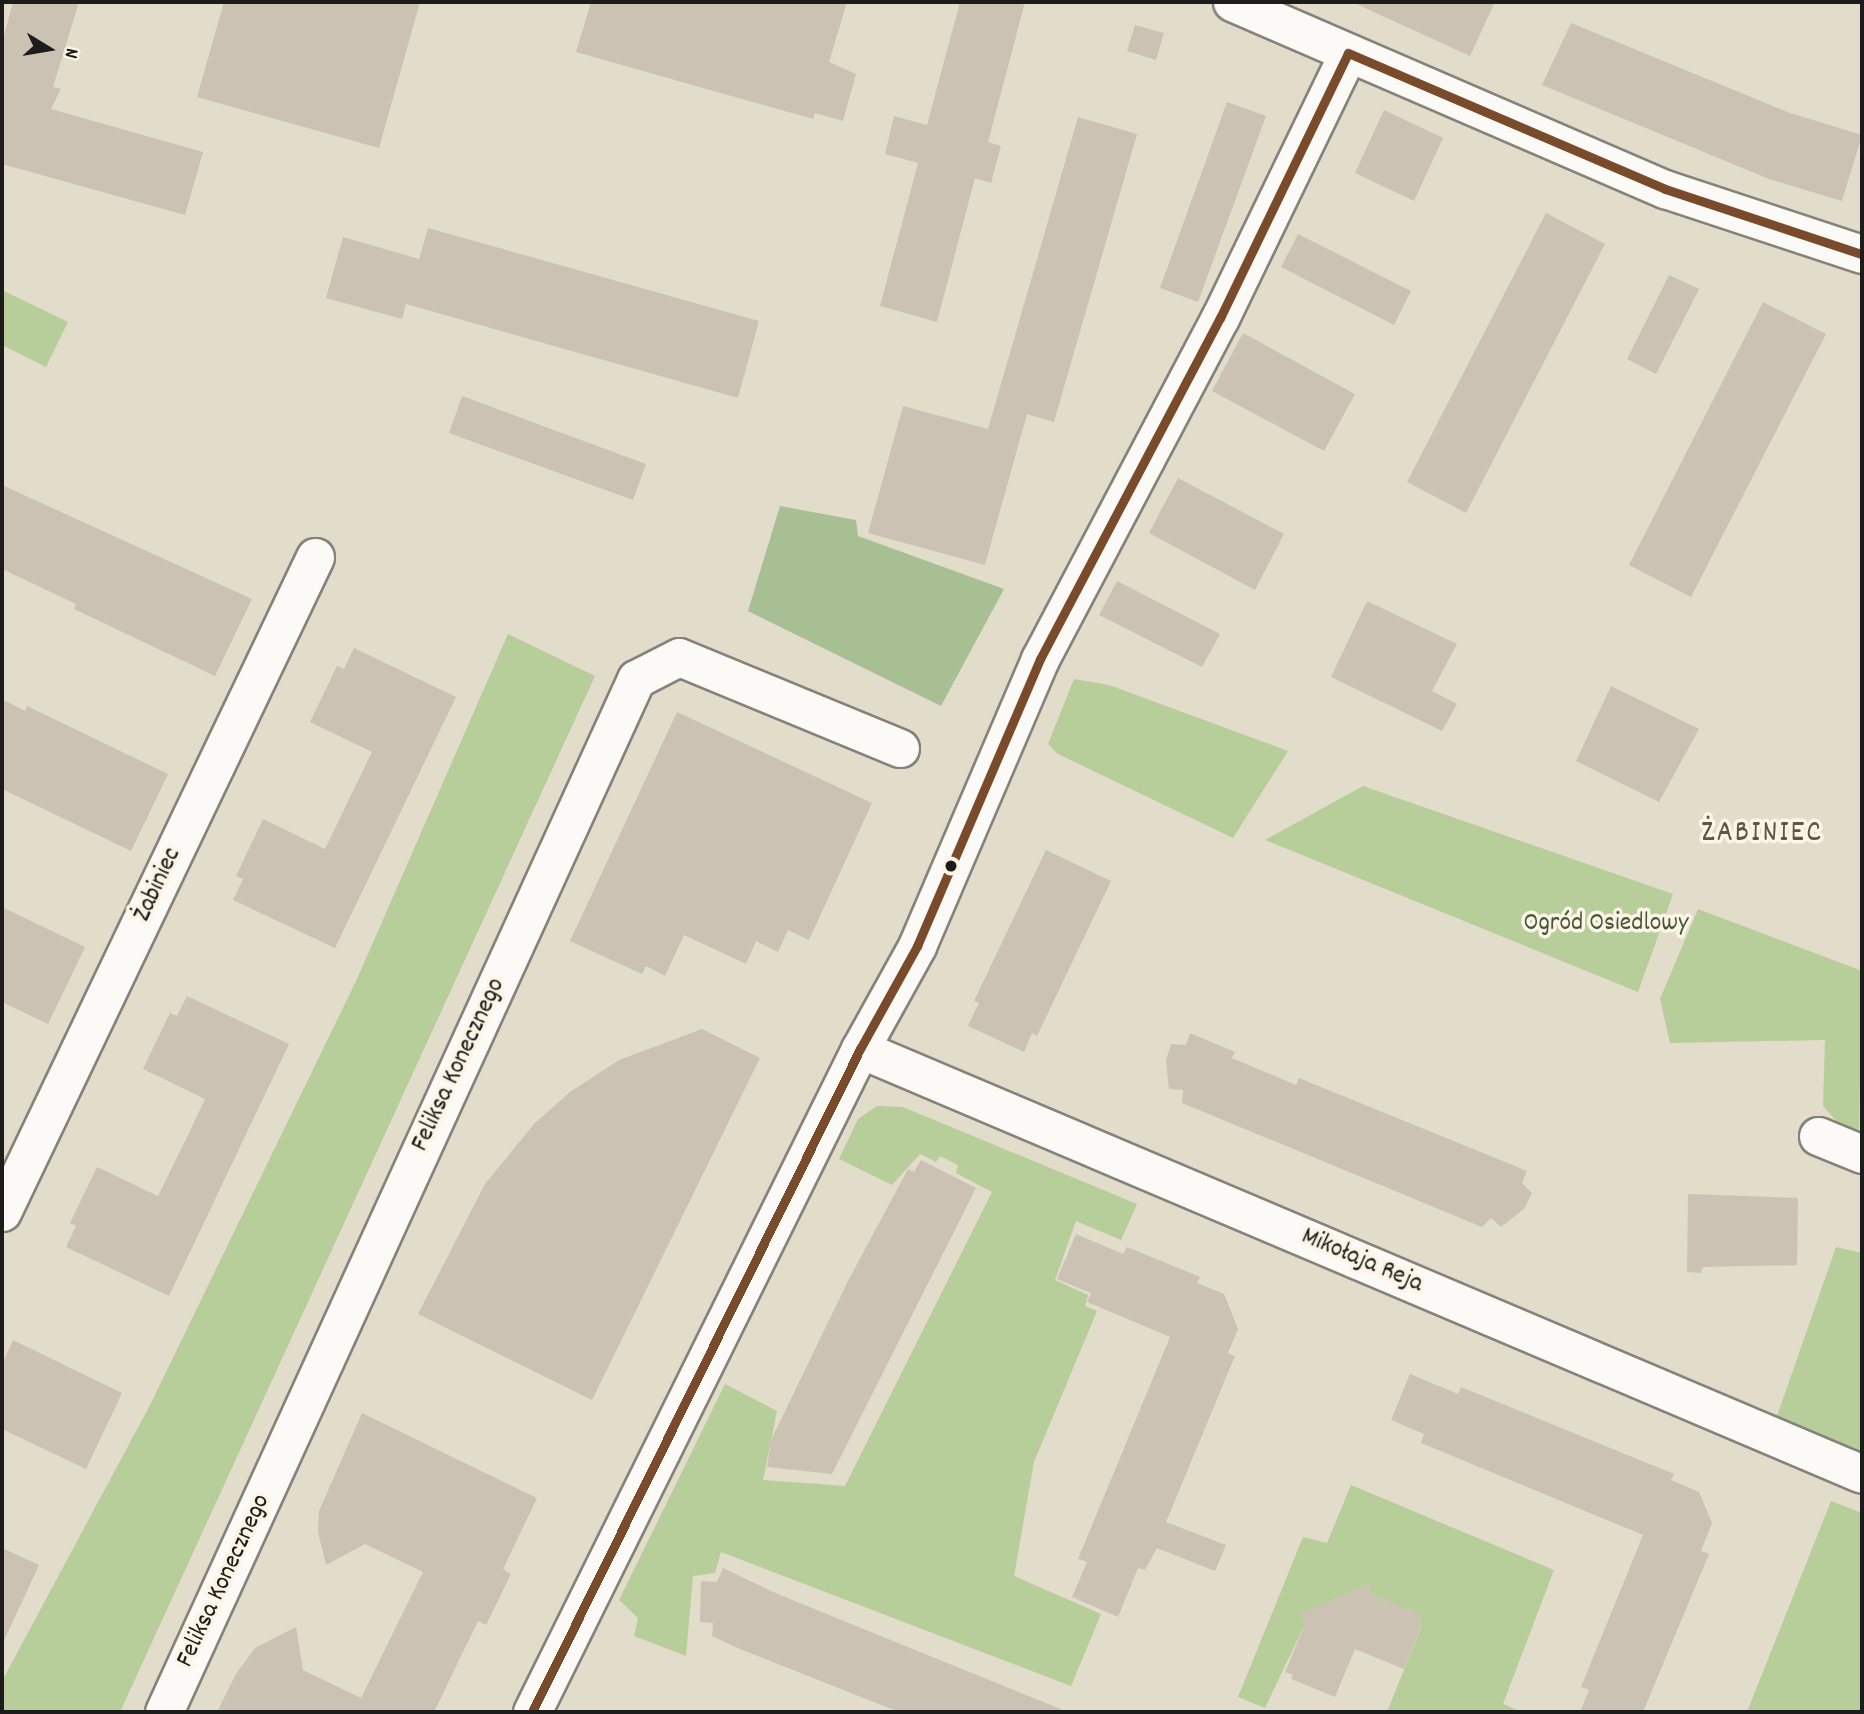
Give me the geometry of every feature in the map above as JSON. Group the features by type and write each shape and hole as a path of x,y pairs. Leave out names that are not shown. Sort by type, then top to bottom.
{"street":[{"path":"1232,2 1665,189 1862,254"},
{"path":"532,1712 860,1049 917,946 1040,659 1220,318 1348,53"},
{"name":"Żabiniec","path":"2,1212 315,557"},
{"name":"Feliksa Konecznego","path":"164,1712 636,679 679,657 900,748"},
{"name":"Mikołaja Reja","path":"860,1049 1862,1474"},
{"path":"1818,1136 1862,1154"}],"green space":[{"path":"2,290 68,322 46,367 2,345"},
{"path":"780,506 856,520 858,536 1004,589 941,706 748,611"},
{"path":"508,634 595,676 120,1712 2,1712 2,1681 149,1407 357,979"},
{"path":"1074,679 1109,685 1288,751 1233,838 1058,754 1048,744"},
{"name":"Ogród Osiedlowy","path":"1363,786 1673,894 1638,992 1265,840"},
{"path":"1698,909 1862,971 1859,1133 1838,1123 1823,1106 1825,1040 1670,1043 1660,999"},
{"path":"877,1106 903,1107 1137,1204 1121,1240 1076,1221 1055,1280 1088,1295 1085,1306 1097,1311 1034,1462 1014,1576 1101,1614 1071,1686 721,1552 715,1573 693,1576 686,1656 634,1636 638,1618 619,1600 725,1384 777,1411 763,1480 845,1486 992,1192 956,1173 958,1165 940,1156 936,1162 920,1154 892,1185 839,1159 858,1119"},
{"path":"1836,1247 1862,1253 1862,1454 1776,1419"},
{"path":"1351,1485 1554,1570 1503,1704 1522,1712 1387,1712 1422,1625 1418,1622 1420,1615 1372,1595 1368,1585 1301,1613 1305,1624 1265,1708 1238,1697 1303,1537 1327,1543"},
{"path":"1831,1501 1862,1513 1862,1712 1747,1712"}],"building":[{"path":"13,2 79,2 53,87 61,89 51,109 203,152 185,215 2,164 2,43"},
{"path":"224,2 420,2 379,148 197,97"},
{"path":"591,2 847,2 829,62 856,74 843,121 815,113 813,119 576,52"},
{"path":"960,2 1025,2 988,142 1001,146 991,183 975,178 937,322 880,306 918,163 885,154 894,116 927,125"},
{"path":"1352,2 1495,2 1470,56"},
{"path":"1571,23 1790,113 1862,135 1842,201 1769,179 1542,85"},
{"path":"1135,25 1164,33 1156,60 1127,51"},
{"path":"1227,102 1266,116 1198,302 1160,288"},
{"path":"1384,110 1443,138 1414,201 1355,173"},
{"path":"1078,117 1137,134 1054,422 1027,414 985,565 868,533 903,406 988,429"},
{"path":"1546,213 1605,244 1466,513 1407,482"},
{"path":"428,228 759,321 738,398 406,304 402,319 326,298 343,237 419,259"},
{"path":"1298,234 1411,291 1394,325 1281,267"},
{"path":"1669,275 1699,289 1656,374 1627,359"},
{"path":"1763,302 1826,334 1691,597 1629,565"},
{"path":"1243,333 1355,394 1324,451 1212,391"},
{"path":"462,396 646,464 633,500 449,433"},
{"path":"1178,478 1284,534 1255,590 1149,533"},
{"path":"2,485 252,599 215,676 74,609 76,604 2,569"},
{"path":"1117,581 1220,634 1202,667 1099,615"},
{"path":"1367,601 1457,644 1432,691 1457,704 1442,731 1331,677"},
{"path":"354,648 456,697 335,948 233,900 243,879 236,876 263,819 325,849 372,752 310,722 337,666 344,669"},
{"path":"1611,686 1699,729 1659,802 1576,761"},
{"path":"2,699 25,711 27,706 168,774 131,851 2,789"},
{"path":"677,712 872,803 809,940 788,930 778,952 756,941 746,964 684,935 665,976 646,966 642,974 570,941"},
{"path":"1046,850 1111,881 1037,1036 1032,1033 1024,1052 968,1026 979,1003 974,1001"},
{"path":"2,907 85,947 48,1024 2,1002"},
{"path":"187,996 289,1044 169,1296 66,1247 76,1226 70,1223 97,1167 158,1196 189,1133 205,1099 143,1069 170,1013 177,1016"},
{"path":"702,1029 760,1058 592,1400 418,1314 485,1184 534,1124 570,1092 619,1060"},
{"path":"1190,1033 1235,1052 1232,1058 1296,1085 1299,1078 1527,1171 1522,1183 1532,1193 1524,1209 1501,1227 1491,1218 1482,1227 1182,1103 1183,1090 1169,1089 1166,1061 1171,1044 1186,1045"},
{"path":"921,1160 976,1188 832,1474 767,1467 771,1440 849,1279 908,1169 914,1172"},
{"path":"1688,1194 1798,1198 1797,1265 1703,1267 1701,1273 1687,1272"},
{"path":"1076,1234 1123,1254 1127,1247 1200,1277 1197,1283 1224,1294 1238,1329 1228,1353 1235,1356 1166,1522 1226,1545 1215,1571 1157,1548 1145,1570 1138,1568 1118,1617 1072,1597 1087,1562 1078,1559 1170,1337 1087,1302 1091,1293 1057,1279"},
{"path":"13,1340 122,1393 86,1469 2,1429 2,1364"},
{"path":"1410,1374 1458,1394 1461,1387 1674,1474 1671,1480 1699,1492 1712,1523 1701,1551 1709,1554 1643,1712 1580,1712 1589,1690 1581,1687 1643,1535 1421,1443 1424,1434 1391,1420"},
{"path":"362,1413 537,1498 503,1569 511,1574 486,1625 478,1621 434,1712 217,1712 236,1674 255,1648 296,1627 303,1670 361,1698 423,1572 365,1544 326,1565 318,1532 319,1511"},
{"path":"2,1548 39,1565 2,1645"},
{"path":"723,1568 780,1595 1068,1712 899,1712 735,1647 712,1636 713,1623 700,1622 701,1581 717,1582"},
{"path":"1368,1585 1372,1595 1420,1615 1418,1622 1422,1624 1404,1669 1355,1649 1335,1697 1291,1679 1293,1675 1285,1672 1305,1624 1300,1613"}],"transit line":[{"path":"532,1712 860,1049 917,946 1040,659 1220,318 1348,53 1665,189 1862,254"}],"district":[{"name":"ŻABINIEC","path":"1762,835"}]}
